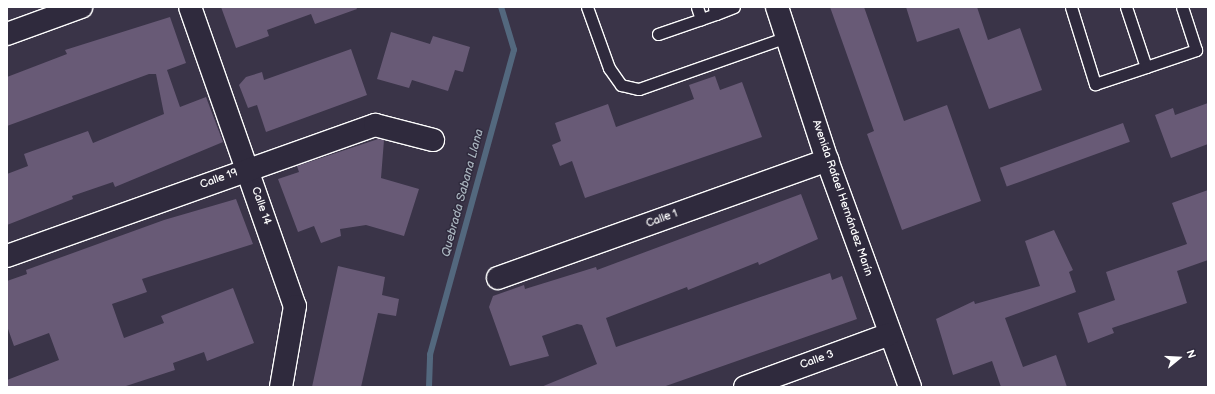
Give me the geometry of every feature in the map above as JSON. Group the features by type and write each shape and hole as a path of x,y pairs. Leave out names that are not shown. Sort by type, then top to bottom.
{"street":[{"path":"7,34 81,7"},
{"name":"Calle 14","path":"190,7 295,306 281,387"},
{"name":"Avenida Rafael Hernández Marín","path":"777,7 827,160 910,387"},
{"name":"Calle 19","path":"7,256 248,169 376,126 433,140"},
{"name":"Calle 1","path":"498,278 827,160"},
{"name":"Calle 3","path":"745,387 890,334"}],"lane":[{"path":"587,7 609,68 621,85 639,89 787,37"},
{"path":"697,7 701,19"},
{"path":"658,34 701,19 714,10 734,7"},
{"path":"1070,7 1095,84 1196,50 1182,7"},
{"path":"1126,7 1146,67"}],"building":[{"path":"221,7 356,7 357,9 315,24 311,14 267,30 269,36 236,48"},
{"path":"830,7 864,7 904,121 947,105 981,201 902,230 867,134 874,131"},
{"path":"906,7 977,7 988,40 1020,28 1042,90 989,109 959,28 917,42"},
{"path":"170,17 186,63 167,70 180,107 206,97 223,142 115,187 113,182 72,196 73,199 7,225 7,174 28,166 24,154 88,131 93,143 164,114 156,74 149,74 7,126 7,77 67,54 65,50"},
{"path":"391,32 430,44 433,36 470,47 463,72 455,70 448,91 412,80 409,88 377,79"},
{"path":"351,49 367,95 266,132 257,105 248,108 239,85 246,77 262,72 264,80"},
{"path":"715,76 720,90 742,82 762,137 585,198 572,161 560,166 552,145 561,141 555,123 608,104 616,127 694,99 689,85"},
{"path":"1208,103 1208,144 1171,158 1155,115 1173,108 1175,115"},
{"path":"1123,123 1130,142 1007,187 1000,168"},
{"path":"378,139 384,140 381,178 419,189 404,236 366,225 340,229 341,236 321,243 314,226 298,232 278,179 299,172 297,166"},
{"path":"1208,190 1208,260 1177,271 1187,303 1112,328 1114,333 1088,343 1078,313 1115,300 1106,272 1187,244 1172,203"},
{"path":"801,194 818,239 759,265 758,262 688,290 687,287 606,318 616,347 830,273 832,280 842,276 857,319 663,387 541,387 597,364 582,325 577,324 542,336 549,356 510,366 489,307 493,296 524,285 525,289 596,267 597,270"},
{"path":"236,199 253,244 142,279 147,292 112,304 124,338 164,323 161,316 233,288 254,343 207,361 204,352 173,363 175,370 123,387 7,387 7,380 59,360 49,333 14,346 7,326 7,281 27,274 26,270 164,220"},
{"path":"1054,230 1073,270 1069,272 1076,292 1005,318 1023,367 1056,355 1067,387 1001,387 992,361 953,375 936,319 974,301 975,304 1040,286 1025,241"},
{"path":"338,266 385,277 382,295 399,299 396,316 378,313 361,387 312,387"}],"waterway":[{"name":"Quebrada Sabana Llana","path":"429,387 430,355 514,50 501,7"}]}
